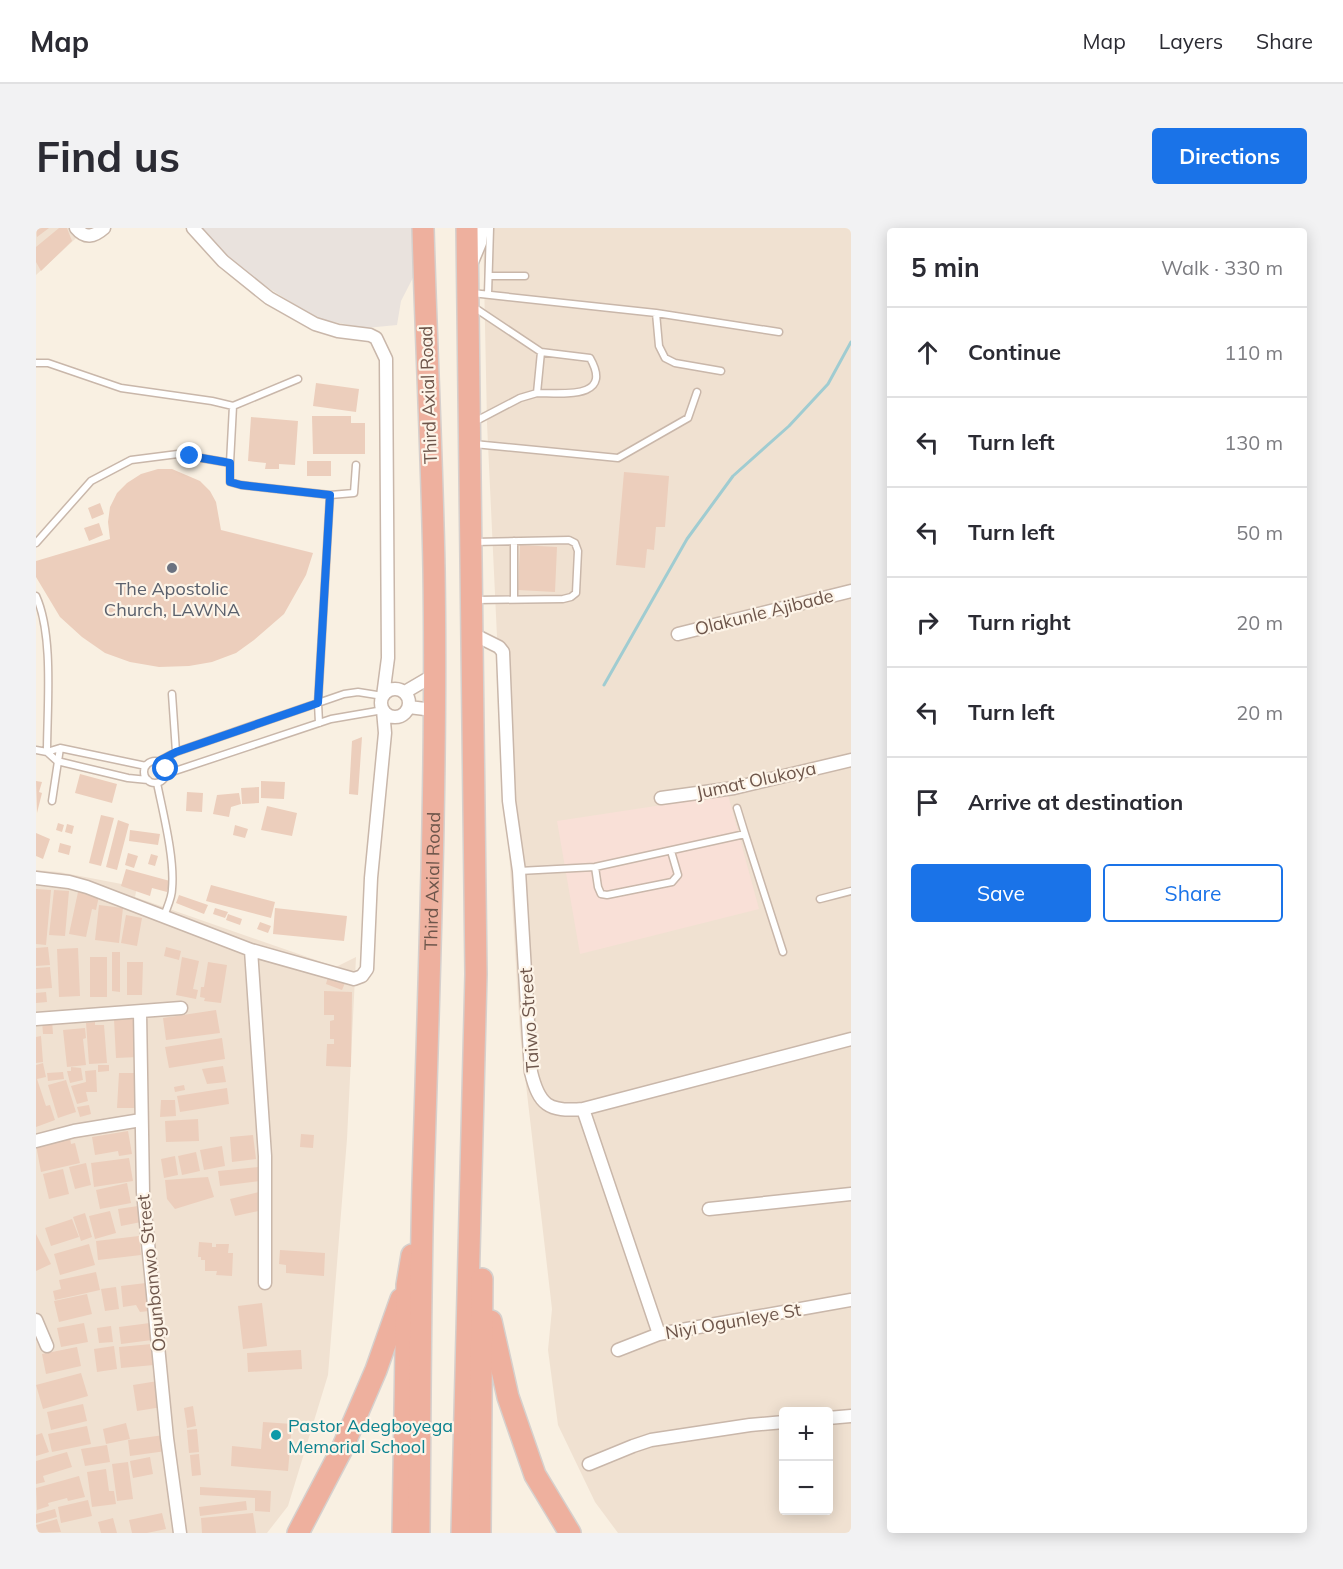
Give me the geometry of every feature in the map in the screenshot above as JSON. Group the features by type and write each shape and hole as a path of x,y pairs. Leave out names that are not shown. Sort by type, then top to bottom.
{"highway":[{"name":"Third Axial Road","path":"418,1533 434,710 434,569 423,228"},
{"path":"462,1533 476,974 471,433 477,287 466,228"},
{"path":"471,1138 493,1335 508,1397 535,1474 570,1533"},
{"path":"403,1533 407,1285 423,1186"},
{"path":"480,1533 483,1253"},
{"path":"298,1533 342,1449 376,1370 407,1285"}],"street":[{"path":"76,228 86,236 98,233 104,228"},
{"path":"36,878 87,887 251,950 354,979 362,976 367,969 371,878 385,733 381,701 388,658 386,359 380,343 370,335 338,331 315,324 279,304 238,274 208,246 193,228"},
{"path":"477,287 482,228"},
{"name":"Olakunle Ajibade","path":"678,634 851,591"},
{"name":"Taiwo Street","path":"473,634 499,647 503,652 509,801 519,871 531,1072 540,1098 550,1106 563,1111 583,1109 851,1040"},
{"path":"383,710 396,717 402,715 409,707 409,702 401,691 388,658"},
{"path":"383,696 391,689 401,691 434,675"},
{"path":"409,707 434,710"},
{"path":"385,733 396,717"},
{"name":"Jumat Olukoya","path":"661,798 734,788 851,760"},
{"path":"251,950 264,1156 265,1283"},
{"path":"36,1019 181,1008"},
{"name":"Ogunbanwo Street","path":"140,1012 143,1192 167,1438 180,1533"},
{"path":"583,1109 659,1334"},
{"path":"36,1141 74,1131 141,1120"},
{"path":"709,1209 851,1194"},
{"name":"Niyi Ogunleye St","path":"618,1350 659,1334 851,1299"},
{"path":"36,1320 47,1346"},
{"path":"833,1418 851,1416"},
{"path":"589,1464 651,1440 779,1422"}],"lane":[{"path":"477,287 490,228"},
{"path":"477,287 525,276"},
{"path":"477,287 779,332"},
{"path":"471,433 520,398 537,393 578,394 588,390 594,382 596,369 590,358 541,352 477,287"},
{"path":"656,314 659,346 665,358 675,363 721,370"},
{"path":"537,393 541,352"},
{"path":"36,363 48,363 121,388 233,406 298,379"},
{"path":"471,433 618,458 688,418 696,392"},
{"path":"233,406 230,482 330,495 354,493 356,465"},
{"path":"36,543 91,481 131,460 178,454 230,463"},
{"path":"319,723 318,703 330,495"},
{"path":"472,542 569,540 575,543 578,550 576,593 571,597 473,600"},
{"path":"514,541 514,598"},
{"path":"36,596 42,609 46,635 47,752 57,761 158,783"},
{"path":"172,694 176,752"},
{"path":"148,780 144,771 149,763 159,761 176,752 344,694 383,696"},
{"path":"158,783 166,774 319,723 383,710"},
{"path":"52,801 60,748"},
{"path":"36,750 47,752 60,748 146,766"},
{"path":"159,761 166,769 166,774"},
{"path":"158,783 172,876 172,890 165,916"},
{"path":"737,808 783,952"},
{"path":"519,871 596,867 746,834"},
{"path":"596,867 601,894 607,895 672,882 678,875 671,851"},
{"path":"820,899 851,891"}],"shaded area":[{"path":"36,228 87,228 36,275"},
{"path":"200,228 420,228 419,266 401,301 397,325 366,328 318,319 243,272 217,250"},
{"path":"483,228 851,228 851,1533 618,1533 595,1502 558,1425 548,1350 552,1309 520,1033 500,701 487,423"},
{"path":"728,795 759,909 580,954 557,821"},
{"path":"36,870 59,872 137,887 135,897 336,967 356,957 347,1139 328,1375 288,1506 267,1533 36,1533"}],"building":[{"path":"36,228 49,228 37,237"},
{"path":"59,228 67,228 72,241 41,271 36,262 36,247"},
{"path":"316,383 359,389 356,412 313,406"},
{"path":"312,416 351,416 351,423 365,423 365,454 313,454"},
{"path":"251,417 298,421 295,465 279,464 279,469 265,469 266,463 248,461"},
{"path":"307,461 331,461 331,476 307,476"},
{"name":"The Apostolic Church, LAWNA","path":"158,469 172,469 200,481 210,491 216,502 221,530 313,553 306,575 284,614 236,653 212,662 189,666 159,667 130,662 105,653 82,637 60,617 36,577 36,561 110,539 108,522 110,507 117,493 141,474"},
{"path":"624,472 669,476 665,527 656,527 654,550 647,549 645,568 616,565"},
{"path":"100,503 104,514 92,519 88,508"},
{"path":"99,523 103,535 89,541 84,528"},
{"path":"520,545 557,547 555,592 518,590"},
{"path":"362,737 358,795 349,794 352,741"},
{"path":"80,774 117,784 112,803 75,793"},
{"path":"36,781 42,782 37,813"},
{"path":"261,781 285,782 284,799 261,798"},
{"path":"259,787 259,803 242,804 241,788"},
{"path":"187,792 203,793 202,812 186,811"},
{"path":"239,793 241,804 231,807 229,817 213,814 217,795"},
{"path":"267,806 297,813 292,836 261,830"},
{"path":"101,815 114,818 101,866 89,863"},
{"path":"118,820 129,824 117,870 106,867"},
{"path":"58,823 64,825 62,832 56,830"},
{"path":"67,824 74,826 72,834 65,832"},
{"path":"235,825 248,829 245,838 233,835"},
{"path":"130,830 160,834 158,845 129,841"},
{"path":"36,833 50,839 43,859 36,856"},
{"path":"60,843 71,846 69,855 58,852"},
{"path":"128,853 138,856 134,868 125,865"},
{"path":"151,854 158,856 155,866 148,864"},
{"path":"126,869 170,881 167,892 152,888 150,896 121,886"},
{"path":"211,885 275,902 271,918 206,901"},
{"path":"36,889 51,890 46,945 36,944"},
{"path":"54,890 69,891 65,936 49,935"},
{"path":"78,892 99,896 96,910 92,909 86,937 69,934"},
{"path":"179,895 208,905 204,914 176,903"},
{"path":"99,905 123,908 119,943 95,940"},
{"path":"215,908 228,912 225,918 213,914"},
{"path":"275,908 347,916 344,941 273,934"},
{"path":"228,914 242,919 240,925 226,920"},
{"path":"126,915 142,918 137,946 121,943"},
{"path":"260,922 271,926 268,933 257,929"},
{"path":"48,947 50,965 36,966 36,948"},
{"path":"166,947 181,951 179,960 164,956"},
{"path":"78,948 80,996 59,997 57,949"},
{"path":"112,952 120,952 120,992 112,991"},
{"path":"90,957 107,957 107,997 90,997"},
{"path":"182,957 199,961 193,989 198,990 196,999 176,995"},
{"path":"127,962 143,962 142,995 127,995"},
{"path":"208,962 227,965 221,1003 204,1001 205,998 200,997"},
{"path":"50,967 52,988 36,989 36,968"},
{"path":"328,977 345,983 342,990 326,984"},
{"path":"324,991 352,992 351,1067 326,1066 327,1044 334,1044 334,1039 330,1039 330,1021 334,1020 334,1015 324,1015"},
{"path":"46,992 47,1002 36,1003 36,993"},
{"path":"216,1010 220,1033 166,1040 163,1018"},
{"path":"135,1018 138,1057 116,1058 114,1019"},
{"path":"52,1020 53,1034 43,1034 42,1021"},
{"path":"95,1022 95,1025 104,1025 107,1063 89,1064 86,1023"},
{"path":"85,1028 86,1038 83,1039 86,1065 67,1067 63,1030"},
{"path":"41,1036 43,1062 36,1063 36,1037"},
{"path":"222,1038 225,1059 169,1068 165,1047"},
{"path":"43,1063 46,1077 37,1079 46,1106 50,1105 55,1120 36,1127 36,1065"},
{"path":"98,1065 109,1065 109,1071 98,1072"},
{"path":"223,1066 226,1082 207,1084 202,1069"},
{"path":"71,1067 81,1068 83,1080 70,1083 67,1071 71,1071"},
{"path":"96,1070 97,1092 86,1092 88,1101 77,1104 71,1086 86,1082 85,1071"},
{"path":"63,1072 64,1079 48,1081 47,1073"},
{"path":"119,1073 139,1073 138,1108 117,1108"},
{"path":"66,1080 76,1112 58,1118 48,1085"},
{"path":"184,1085 185,1090 175,1092 174,1087"},
{"path":"227,1088 229,1104 180,1112 177,1096"},
{"path":"161,1100 175,1100 176,1116 160,1117"},
{"path":"89,1105 91,1114 80,1117 77,1107"},
{"path":"198,1119 199,1141 166,1142 165,1121"},
{"path":"128,1131 132,1154 119,1156 118,1151 95,1155 92,1137"},
{"path":"301,1134 314,1135 313,1148 300,1147"},
{"path":"253,1135 256,1159 232,1162 230,1137"},
{"path":"70,1138 71,1144 75,1143 80,1163 41,1172 36,1145"},
{"path":"222,1146 225,1166 204,1170 200,1150"},
{"path":"196,1152 200,1171 182,1175 178,1156"},
{"path":"175,1156 178,1175 164,1178 161,1159"},
{"path":"129,1158 133,1181 94,1187 91,1163"},
{"path":"86,1163 91,1185 75,1189 69,1167"},
{"path":"258,1167 260,1181 220,1186 218,1171"},
{"path":"63,1169 69,1194 49,1199 43,1174"},
{"path":"208,1177 214,1197 175,1209 167,1199 165,1180"},
{"path":"127,1183 131,1203 100,1209 96,1190"},
{"path":"259,1192 263,1210 235,1216 230,1199"},
{"path":"138,1206 141,1222 121,1226 118,1209"},
{"path":"110,1211 116,1233 95,1239 89,1216"},
{"path":"85,1213 92,1237 81,1241 73,1217"},
{"path":"72,1219 79,1237 51,1246 45,1228"},
{"path":"36,1234 51,1264 36,1271"},
{"path":"139,1236 141,1255 98,1260 96,1241"},
{"path":"199,1242 212,1243 212,1247 216,1247 216,1244 229,1244 228,1253 233,1253 232,1276 216,1275 217,1271 205,1271 205,1260 198,1257"},
{"path":"89,1244 95,1265 60,1275 54,1254"},
{"path":"280,1250 325,1253 324,1276 286,1273 286,1265 279,1264"},
{"path":"96,1272 100,1290 55,1300 53,1291 61,1289 59,1280"},
{"path":"146,1283 149,1311 140,1312 136,1305 123,1307 121,1286"},
{"path":"116,1287 119,1309 105,1311 101,1289"},
{"path":"87,1294 92,1314 59,1322 54,1301"},
{"path":"262,1303 267,1346 243,1349 238,1306"},
{"path":"84,1323 88,1342 61,1347 57,1328"},
{"path":"150,1323 152,1340 121,1344 119,1327"},
{"path":"111,1326 113,1342 99,1343 97,1328"},
{"path":"152,1344 154,1365 121,1368 119,1347"},
{"path":"114,1346 117,1369 97,1372 94,1349"},
{"path":"77,1347 81,1366 46,1374 42,1354"},
{"path":"301,1350 302,1369 248,1372 247,1353"},
{"path":"81,1373 88,1396 43,1409 36,1385"},
{"path":"158,1381 162,1407 137,1411 133,1385"},
{"path":"83,1404 87,1421 51,1430 47,1412"},
{"path":"193,1406 196,1426 187,1428 184,1408"},
{"name":"Pastor Adegboyega Memorial School","path":"263,1422 292,1424 288,1471 231,1466 232,1446 261,1449"},
{"path":"126,1423 130,1439 106,1444 103,1429"},
{"path":"87,1426 91,1444 52,1452 48,1434"},
{"path":"197,1429 199,1452 189,1453 187,1430"},
{"path":"42,1433 49,1452 36,1456 36,1435"},
{"path":"164,1435 166,1451 130,1456 128,1440"},
{"path":"107,1445 110,1462 85,1466 81,1449"},
{"path":"67,1452 72,1467 43,1476 45,1482 36,1484 36,1461"},
{"path":"199,1454 201,1475 192,1476 190,1455"},
{"path":"150,1457 153,1474 133,1478 130,1461"},
{"path":"128,1462 133,1499 117,1501 112,1464"},
{"path":"106,1469 109,1491 114,1491 116,1504 92,1507 87,1472"},
{"path":"79,1476 85,1497 68,1501 67,1498 48,1503 49,1506 37,1510 36,1488"},
{"path":"200,1487 271,1491 270,1512 255,1511 255,1498 200,1495"},
{"path":"88,1500 92,1516 61,1523 58,1507"},
{"path":"246,1501 247,1510 200,1516 199,1507"},
{"path":"55,1509 57,1517 36,1523 36,1514"},
{"path":"162,1513 166,1529 132,1533 129,1520"},
{"path":"253,1513 256,1533 202,1533 201,1518"},
{"path":"113,1518 117,1533 101,1533 98,1522"},
{"path":"57,1519 61,1532 39,1533 36,1525"}],"waterway":[{"path":"604,685 687,539 733,476 789,426 828,384 851,342"}],"place":[{"name":"The Apostolic Church, LAWNA","path":"172,568"},
{"name":"Pastor Adegboyega Memorial School","path":"276,1435"}],"route":[{"path":"166,769 159,761 176,752 318,703 330,495 230,482 230,463 190,456"}]}
